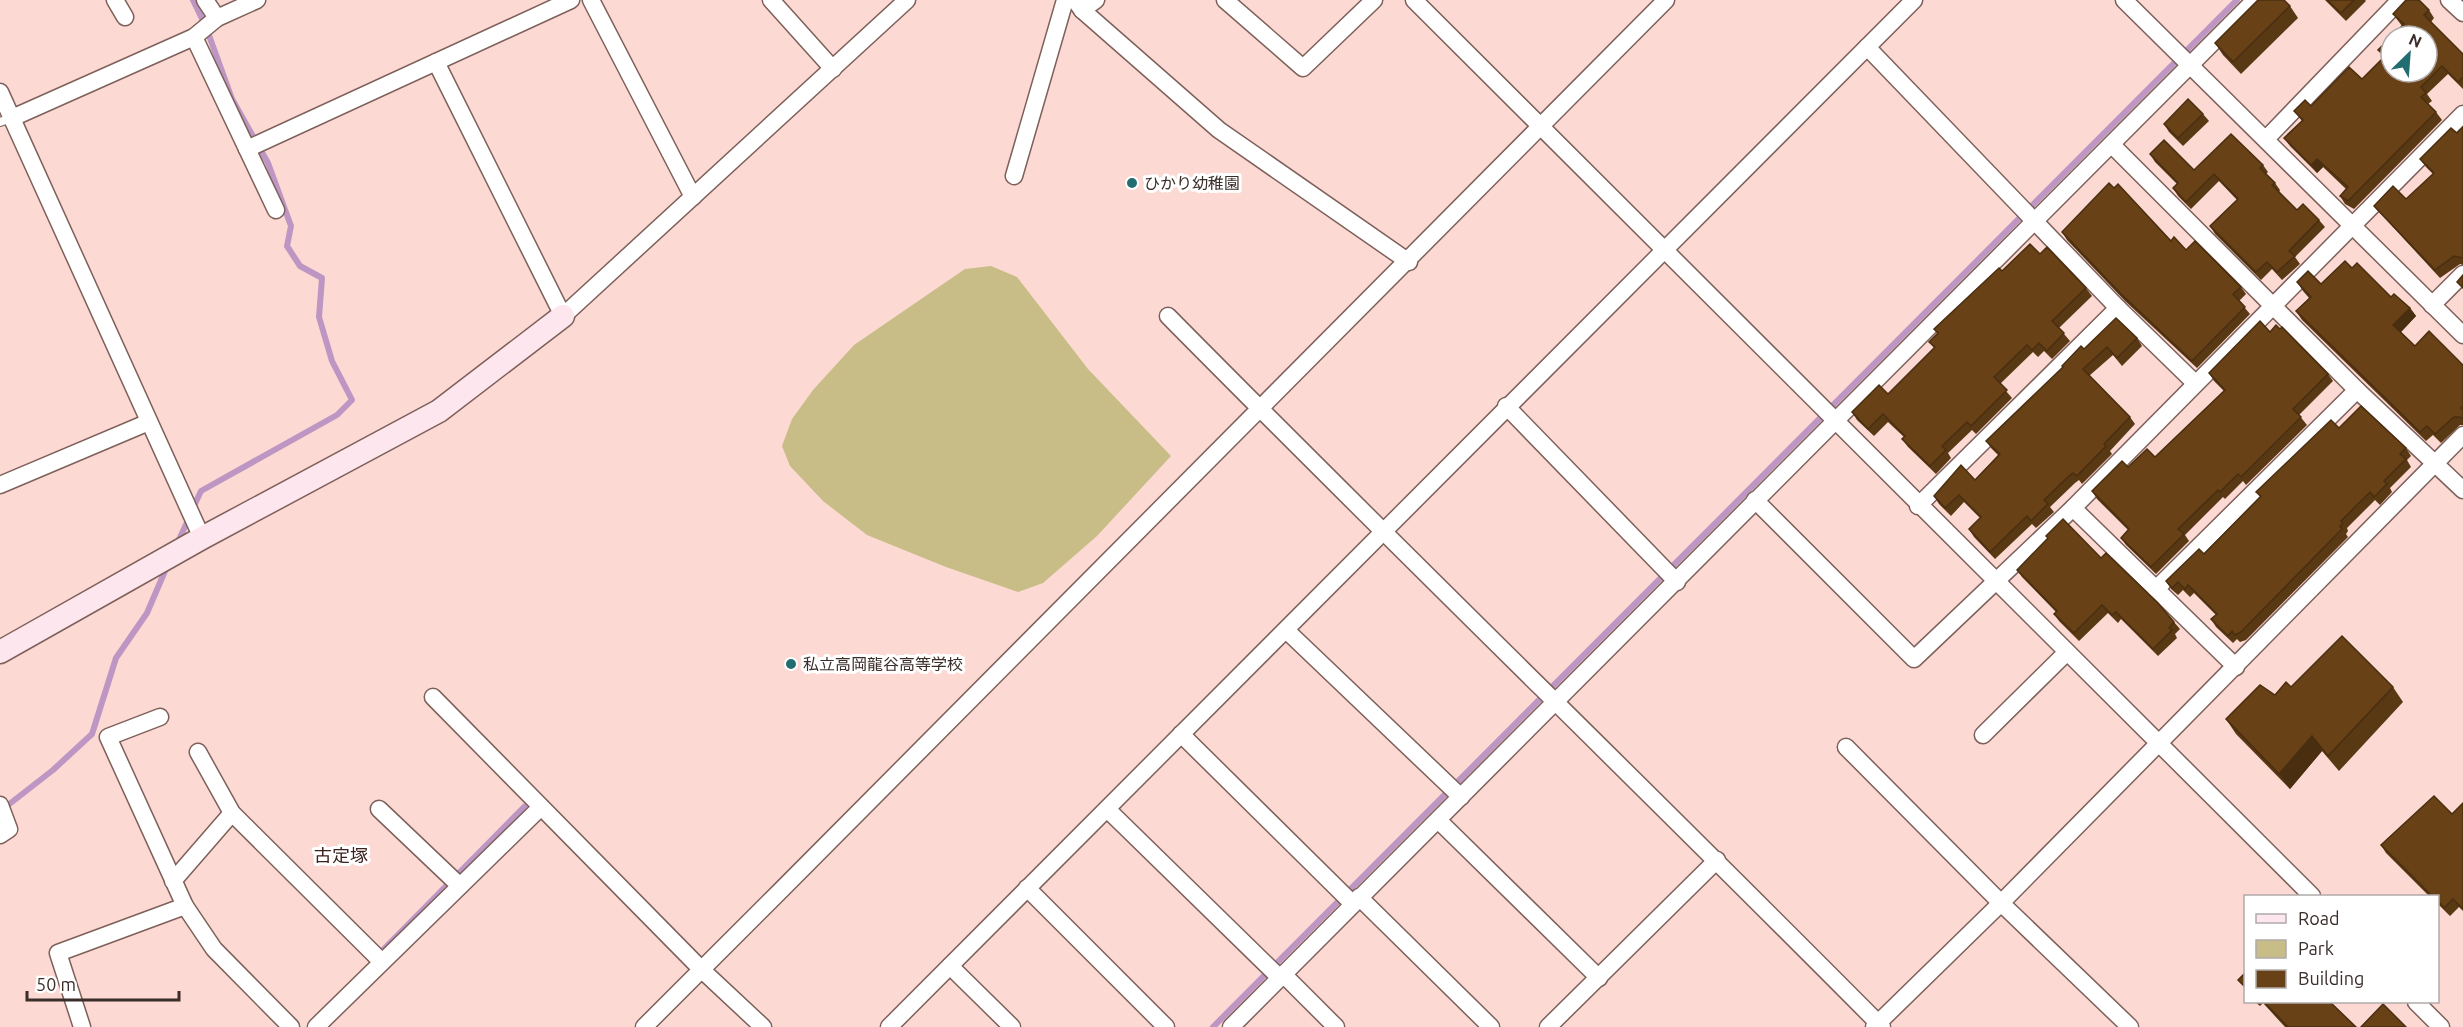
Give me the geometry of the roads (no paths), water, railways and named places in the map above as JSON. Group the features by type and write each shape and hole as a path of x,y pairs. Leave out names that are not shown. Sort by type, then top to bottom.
{"street":[{"path":"115,0 125,17"},
{"path":"205,0 217,18"},
{"path":"6,120 194,37 217,18 257,0"},
{"path":"247,148 571,0"},
{"path":"591,0 693,198"},
{"path":"771,0 833,69"},
{"path":"0,652 202,538 439,411 563,316 907,0"},
{"path":"1014,176 1065,0"},
{"path":"1078,5 1096,0"},
{"path":"1225,0 1303,68 1374,0"},
{"path":"1414,0 1918,506 2159,742 2310,895"},
{"path":"644,1027 1259,408 1409,262 1666,0"},
{"path":"889,1027 1286,630 1381,531 1914,0"},
{"path":"2124,0 2463,335"},
{"path":"1231,1027 1276,973 1349,897 1438,820 1454,791 1671,575 1755,500 1828,415 2028,213 2112,145 2183,60 2255,0"},
{"path":"2266,139 2400,0"},
{"path":"2450,0 2463,13"},
{"path":"1078,5 1219,130 1409,262"},
{"path":"194,37 276,210"},
{"path":"1867,47 2118,308 2195,383"},
{"path":"436,62 563,316"},
{"path":"0,92 6,120 202,538"},
{"path":"1755,500 1914,659 2073,508 2463,114"},
{"path":"2112,145 2357,390 2463,490"},
{"path":"2432,305 2463,274"},
{"path":"1918,506 2118,308"},
{"path":"1168,316 1381,531 1717,860 1878,1026 2463,435"},
{"path":"2156,589 2357,390"},
{"path":"1506,406 1671,575"},
{"path":"0,485 149,422"},
{"path":"2073,508 2235,667"},
{"path":"1286,630 1454,791"},
{"path":"1983,735 2066,653"},
{"path":"433,698 702,969 763,1027"},
{"path":"160,717 108,737 185,906 214,949 291,1027"},
{"path":"1181,734 1349,897 1491,1027"},
{"path":"1846,747 2001,903 2130,1027"},
{"path":"198,752 232,813 382,962"},
{"path":"0,805 9,829 0,835"},
{"path":"316,1027 541,807"},
{"path":"379,808 460,886"},
{"path":"1107,808 1276,973 1336,1027"},
{"path":"173,881 232,813"},
{"path":"1438,820 1599,978"},
{"path":"1548,1027 1717,860"},
{"path":"1027,888 1166,1027"},
{"path":"82,1027 58,953 185,906"},
{"path":"950,966 1012,1027"},
{"path":"2417,1003 2441,1027"}],"waterway":[{"path":"193,0 206,27 232,99 268,163 291,226 287,246 300,266 322,278 319,317 332,361 352,400 337,415 201,491 193,508"},
{"path":"1213,1027 2237,0"},
{"path":"177,544 189,518"},
{"path":"3,809 53,770 92,734 116,658 147,613 168,564"},
{"path":"377,956 524,807"}],"place":[{"name":"ひかり幼稚園","path":"1132,183"},
{"name":"私立高岡龍谷高等学校","path":"791,664"}],"district":[{"name":"古定塚","path":"341,856"}]}
